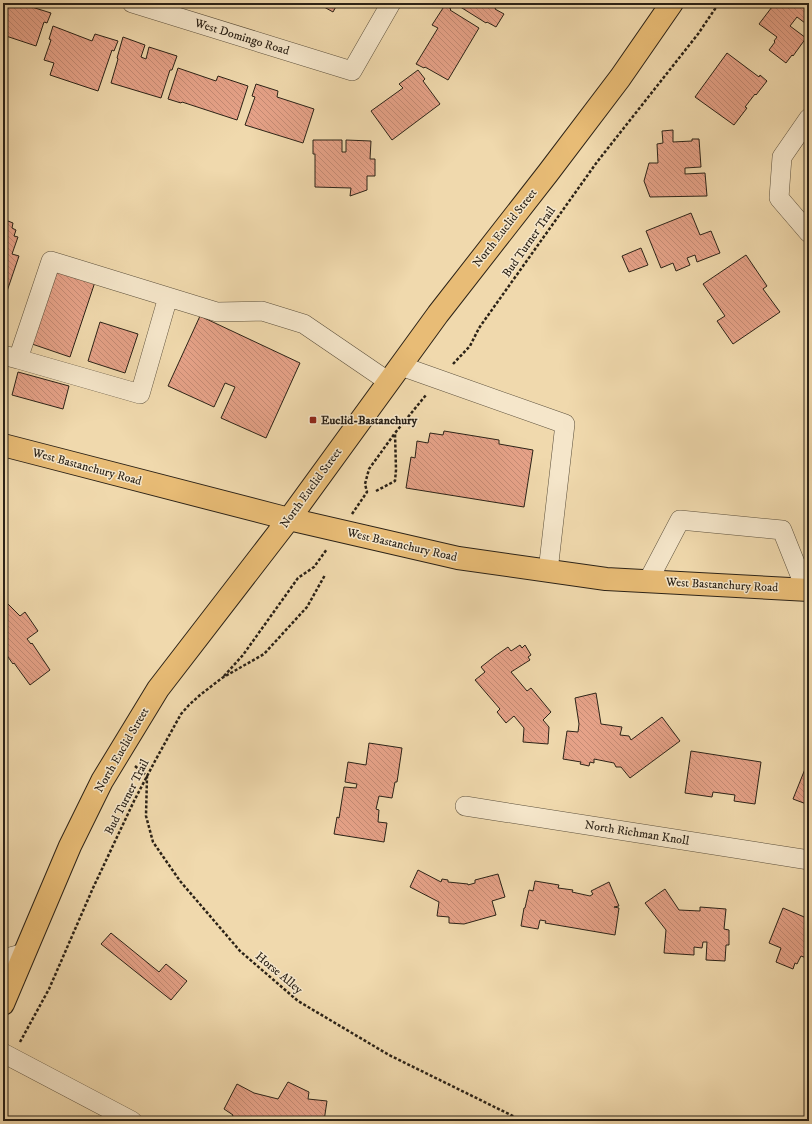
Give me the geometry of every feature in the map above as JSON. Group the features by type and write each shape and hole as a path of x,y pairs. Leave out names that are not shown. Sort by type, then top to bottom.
{"main road":[{"name":"North Euclid Street","path":"3,1004 74,840 102,780 158,689 289,519 438,314 620,78 672,3"},
{"name":"West Bastanchury Road","path":"3,445 289,519 458,558 606,579 808,590"}],"street":[{"name":"West Domingo Road","path":"132,3 352,71 391,3"},
{"path":"809,118 782,157 779,198 809,233"},
{"path":"168,297 140,394 10,357 51,261 217,312 262,311 304,324 395,374 438,379 565,424 548,571"},
{"path":"648,581 680,520 782,530 808,590"},
{"name":"North Richman Knoll","path":"465,806 809,860"},
{"path":"3,959 25,953"},
{"path":"7,1055 132,1121"}],"path":[{"name":"Bud Turner Trail","path":"7,1055 49,990 93,888 134,801 181,714 189,705 222,678 243,655 298,578 314,567 367,492 365,484 369,469 395,433 438,379 470,346 479,328 592,169 698,34 719,3"},
{"path":"376,491 395,481 395,433"},
{"name":"Bud Turner Trail","path":"222,678 264,654 307,607 325,575"},
{"path":"119,753 147,776"},
{"name":"Horse Alley","path":"147,776 146,816 153,842 180,881 240,951 298,1001 389,1055 523,1121"}],"building":[{"path":"3,3 17,7 19,3 51,13 47,23 44,22 36,46 3,35"},
{"path":"317,3 338,3 333,12"},
{"path":"454,3 499,3 495,9 504,14 496,27 487,22 486,23"},
{"path":"775,3 809,3 809,26 797,17 790,26 806,38 786,63 769,50 777,37 759,24"},
{"path":"445,5 451,9 450,10 479,28 448,80 425,67 424,68 416,64 438,28 432,25"},
{"path":"53,26 92,41 95,34 118,41 114,51 112,50 98,91 50,75 54,63 44,60 51,40 49,39"},
{"path":"123,37 145,45 141,57 146,59 149,47 177,56 172,70 170,70 161,98 111,83"},
{"path":"727,53 759,77 760,75 767,81 745,107 747,108 734,125 695,97"},
{"path":"178,68 216,81 218,76 248,86 237,120 182,102 168,99"},
{"path":"418,70 425,79 423,81 440,104 392,140 371,111 403,88 399,84"},
{"path":"256,84 278,91 277,97 314,109 303,143 245,125 255,97 252,96"},
{"path":"673,130 673,142 699,139 701,167 685,168 685,174 705,173 707,196 650,197 644,181 649,163 658,163 657,144 663,143 662,131"},
{"path":"313,140 342,140 342,152 346,152 346,140 371,141 370,159 375,159 375,176 367,176 367,190 350,196 351,188 315,187 315,154 313,154"},
{"path":"691,213 700,235 711,231 720,253 697,262 695,255 687,258 690,265 676,271 673,263 661,268 646,231"},
{"path":"3,219 13,223 12,228 16,230 14,236 18,237 12,254 19,256 3,303"},
{"path":"641,248 648,265 629,272 622,256"},
{"path":"746,255 767,286 763,289 780,312 733,344 717,321 725,316 703,284"},
{"path":"57,269 95,282 70,357 32,344"},
{"path":"200,316 300,363 266,438 221,418 235,387 225,383 214,407 168,386"},
{"path":"100,322 138,334 125,373 88,361"},
{"path":"18,372 69,386 63,409 12,395"},
{"path":"444,431 499,440 499,444 533,450 524,507 406,488 411,457 415,458 417,441 428,443 430,433 443,435"},
{"path":"4,600 20,616 25,612 38,631 27,639 31,644 32,643 50,670 30,685 3,650 7,648 3,642"},
{"path":"520,645 522,648 525,645 531,655 528,657 530,660 511,672 527,691 531,688 551,712 543,720 549,727 548,744 523,742 524,728 514,716 506,723 497,712 500,709 475,680 485,672 481,667 495,656 508,647 511,651"},
{"path":"596,693 601,724 622,727 620,735 629,736 631,740 662,717 680,741 630,778 621,767 616,767 614,763 594,759 594,763 590,762 589,766 580,764 581,762 563,759 567,731 578,732 579,724 575,698"},
{"path":"369,743 402,748 397,782 395,782 392,798 379,796 376,809 379,810 378,822 387,823 384,842 334,834 337,817 339,818 344,787 356,788 357,784 345,782 348,762 366,765"},
{"path":"691,751 761,762 755,804 734,801 735,795 713,792 712,797 685,793"},
{"path":"805,769 809,771 809,805 793,799"},
{"path":"418,870 441,882 442,879 448,880 448,882 468,885 475,883 475,880 498,874 505,897 492,901 496,915 464,924 449,923 449,917 437,916 439,902 410,887"},
{"path":"535,881 559,885 558,888 573,890 572,892 590,896 593,894 591,891 609,882 619,906 614,907 619,908 615,935 545,923 546,921 540,920 538,929 521,926 529,890 533,891"},
{"path":"665,889 679,910 700,911 700,907 726,909 724,929 729,930 729,945 726,945 725,961 706,960 707,942 703,942 702,948 694,947 694,955 664,953 666,930 645,903"},
{"path":"783,908 809,919 809,959 801,956 797,964 795,963 793,969 776,962 781,948 769,943"},
{"path":"111,933 159,972 166,964 187,981 171,1000 101,944"},
{"path":"288,1082 309,1092 308,1099 327,1101 324,1121 232,1121 230,1120 233,1115 224,1109 237,1084 254,1093 278,1099"}],"place":[{"name":"Euclid-Bastanchury","path":"313,420"}]}
